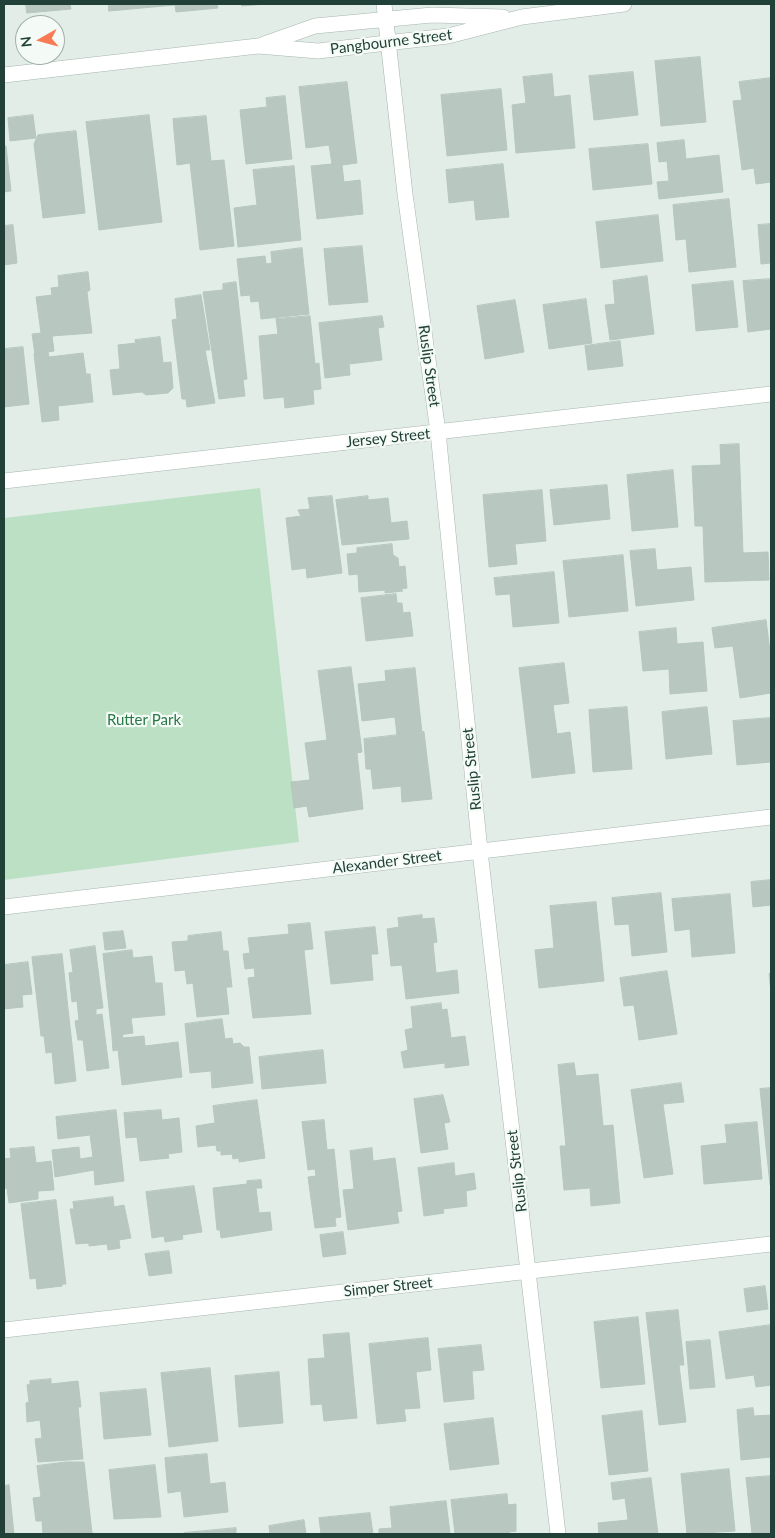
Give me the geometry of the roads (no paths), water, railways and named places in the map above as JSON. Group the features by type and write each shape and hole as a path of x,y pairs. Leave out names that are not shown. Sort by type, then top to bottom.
{"street":[{"name":"Ruslip Street","path":"384,4 405,194 438,432 480,851 558,1534"},
{"name":"Pangbourne Street","path":"4,75 258,46 318,51 448,36 522,17 624,4"},
{"name":"Pangbourne Street","path":"258,46 315,26 432,15 522,17"},
{"name":"Jersey Street","path":"4,482 771,394"},
{"name":"Alexander Street","path":"4,907 771,817"},
{"name":"Simper Street","path":"4,1330 771,1244"}],"park label":[{"name":"Rutter Park","path":"144,720"}]}
